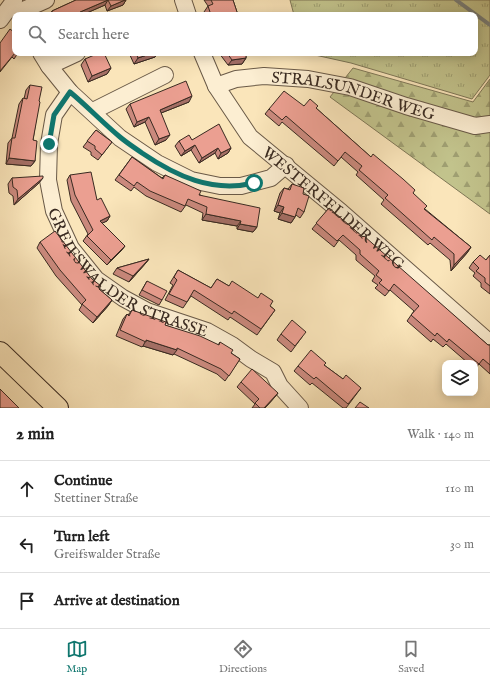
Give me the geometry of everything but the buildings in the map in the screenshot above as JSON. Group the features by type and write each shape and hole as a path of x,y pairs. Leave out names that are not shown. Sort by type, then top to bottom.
{"main road":[{"path":"0,352 58,408"}],"street":[{"path":"0,20 17,7 46,0"},
{"path":"183,0 187,12"},
{"path":"63,56 45,60 70,92 93,111 120,138 157,162 191,180 220,186 241,186 271,178 286,165"},
{"name":"WESTERFELDER WEG","path":"203,56 216,86 250,137 286,165 490,343"},
{"path":"93,111 165,75"},
{"name":"STRALSUNDER WEG","path":"216,86 236,79 264,76 308,79 350,87 406,106 475,126 490,124"},
{"name":"GREIFSWALDER STRASSE","path":"70,92 54,115 49,144 48,180 54,211 71,248 96,279 123,298 147,311 207,331 232,345 251,359 273,372 280,386 300,408"}],"green space":[{"path":"290,0 490,0 490,75 472,99 351,63 320,56 478,56 478,12 293,12"},
{"path":"353,68 473,102 490,79 490,214 330,97"}],"waterway":[{"path":"456,0 472,12"},
{"path":"478,16 490,25"}],"route":[{"path":"49,144 54,115 70,92 93,111 120,138 157,162 191,180 220,186 241,186 254,183"}]}
